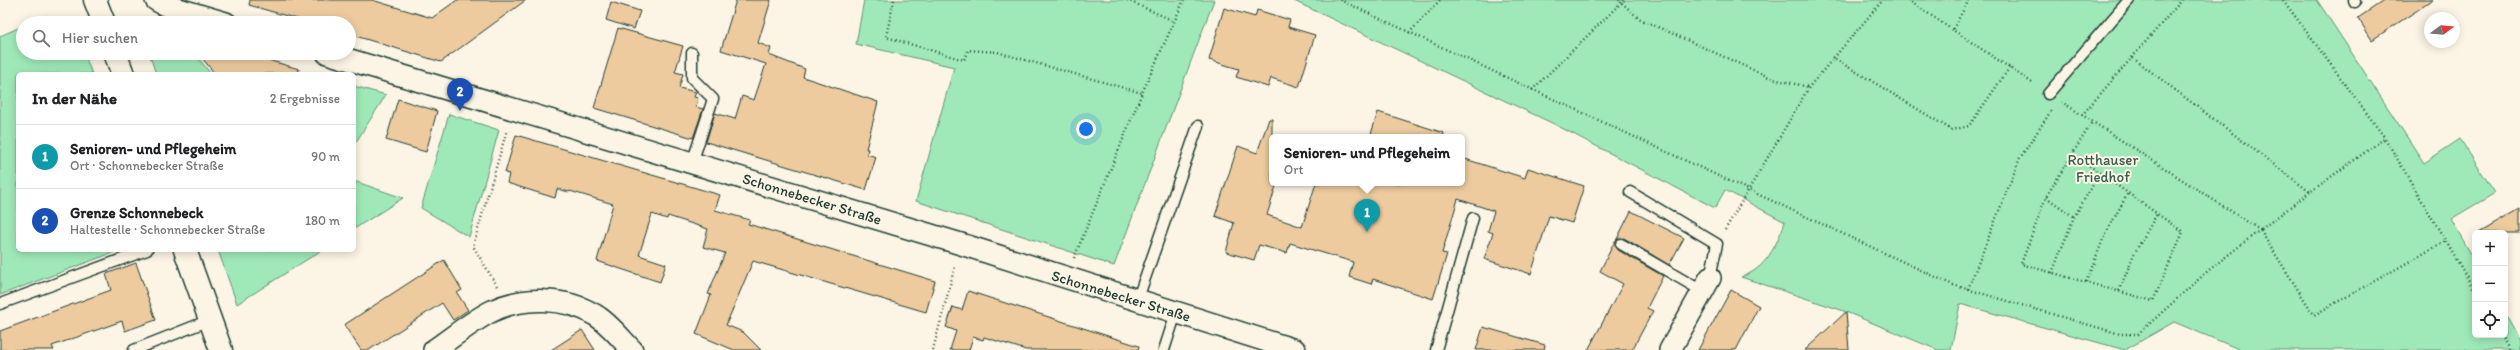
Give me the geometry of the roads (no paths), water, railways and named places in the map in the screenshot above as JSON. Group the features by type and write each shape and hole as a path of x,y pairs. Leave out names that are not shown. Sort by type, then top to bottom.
{"street":[{"path":"156,0 165,5 202,16"},
{"path":"98,1 102,16"},
{"path":"118,60 122,72"},
{"name":"Schonnebecker Straße","path":"350,60 961,244 1136,301 1295,350"},
{"path":"186,252 221,350"},
{"path":"1670,350 1706,285"},
{"path":"434,350 493,311 509,306 548,300 573,304 596,315 632,350"}],"lane":[{"path":"2048,94 2129,0"},
{"path":"692,53 692,78 713,99 692,163"},
{"path":"1136,301 1198,126"},
{"path":"1621,244 1706,285 1717,244 1630,192"},
{"path":"1436,350 1473,218"},
{"path":"0,304 142,252"},
{"path":"1164,350 1176,313"},
{"path":"134,350 210,320"}],"place":[{"name":"Grenze Schonnebeck","path":"460,111"},
{"name":"Senioren- und Pflegeheim","path":"1367,232"}],"park label":[{"name":"Rotthauser Friedhof","path":"2103,168"}]}
